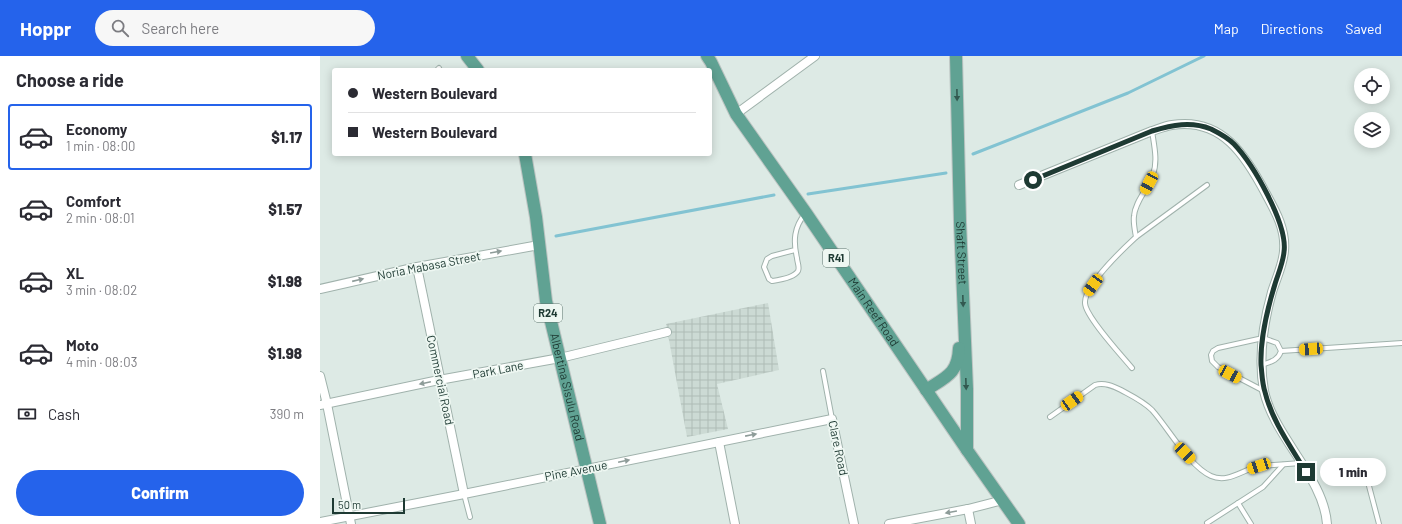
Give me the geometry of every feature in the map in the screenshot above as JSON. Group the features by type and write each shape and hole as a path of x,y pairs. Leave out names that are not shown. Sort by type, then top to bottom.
{"main road":[{"path":"467,56 476,68"},
{"name":"Shaft Street","path":"956,56 967,389 967,450"},
{"name":"Main Reef Road","path":"710,58 736,114 806,213 967,450 1020,524"},
{"name":"Albertina Sisulu Road","path":"525,156 535,210 546,301 600,524"},
{"path":"926,390 951,373 957,364 959,358 959,332 964,318"}],"street":[{"path":"736,114 815,56"},
{"path":"1019,185 1152,131 1172,125 1199,125 1223,135 1233,144 1247,161 1264,189 1277,216 1284,241 1284,252 1269,304 1261,350 1264,392 1273,416 1317,491 1324,507 1327,524"},
{"name":"Noria Mabasa Street","path":"320,289 416,267 539,245"},
{"name":"Commercial Road","path":"416,267 464,494"},
{"name":"Park Lane","path":"324,404 440,380 560,358 667,332"},
{"path":"320,376 324,404 350,520"},
{"name":"Pine Avenue","path":"320,522 350,520 464,494 832,420"},
{"name":"Clare Road","path":"832,420 854,524"},
{"path":"719,442 735,524"},
{"path":"889,524 968,509 1003,500"},
{"path":"968,509 971,524"}],"lane":[{"path":"1136,238 1134,216 1135,208 1153,176 1155,168 1152,131"},
{"path":"1132,368 1086,310 1084,302 1086,293 1118,254 1136,238 1207,185"},
{"path":"795,250 772,256 767,259 764,267 769,280 772,281 792,276 799,268 795,250 797,227 799,221 806,213"},
{"path":"1261,365 1279,357 1281,351 1277,343 1263,338 1218,348 1211,355 1212,361 1218,368 1264,392"},
{"path":"1281,351 1402,343"},
{"name":"Clare Road","path":"823,371 832,420"},
{"path":"1050,417 1095,385 1104,384 1139,399 1152,410 1185,453 1203,472 1212,476 1228,478 1259,466 1301,463"},
{"path":"1207,523 1263,487 1283,465"},
{"path":"1369,486 1379,524"},
{"path":"464,494 470,516"},
{"path":"1238,503 1251,524"}],"shaded area":[{"path":"768,303 779,370 717,384 728,429 687,437 666,324"}],"waterway":[{"path":"973,154 1128,93 1204,56"},
{"path":"808,194 946,173"},
{"path":"556,236 774,195"}],"route":[{"path":"1033,180 1116,145 1172,125 1199,125 1223,135 1233,144 1247,161 1264,189 1282,230 1284,252 1269,304 1261,350 1261,365 1264,392 1273,416 1306,472"}]}
